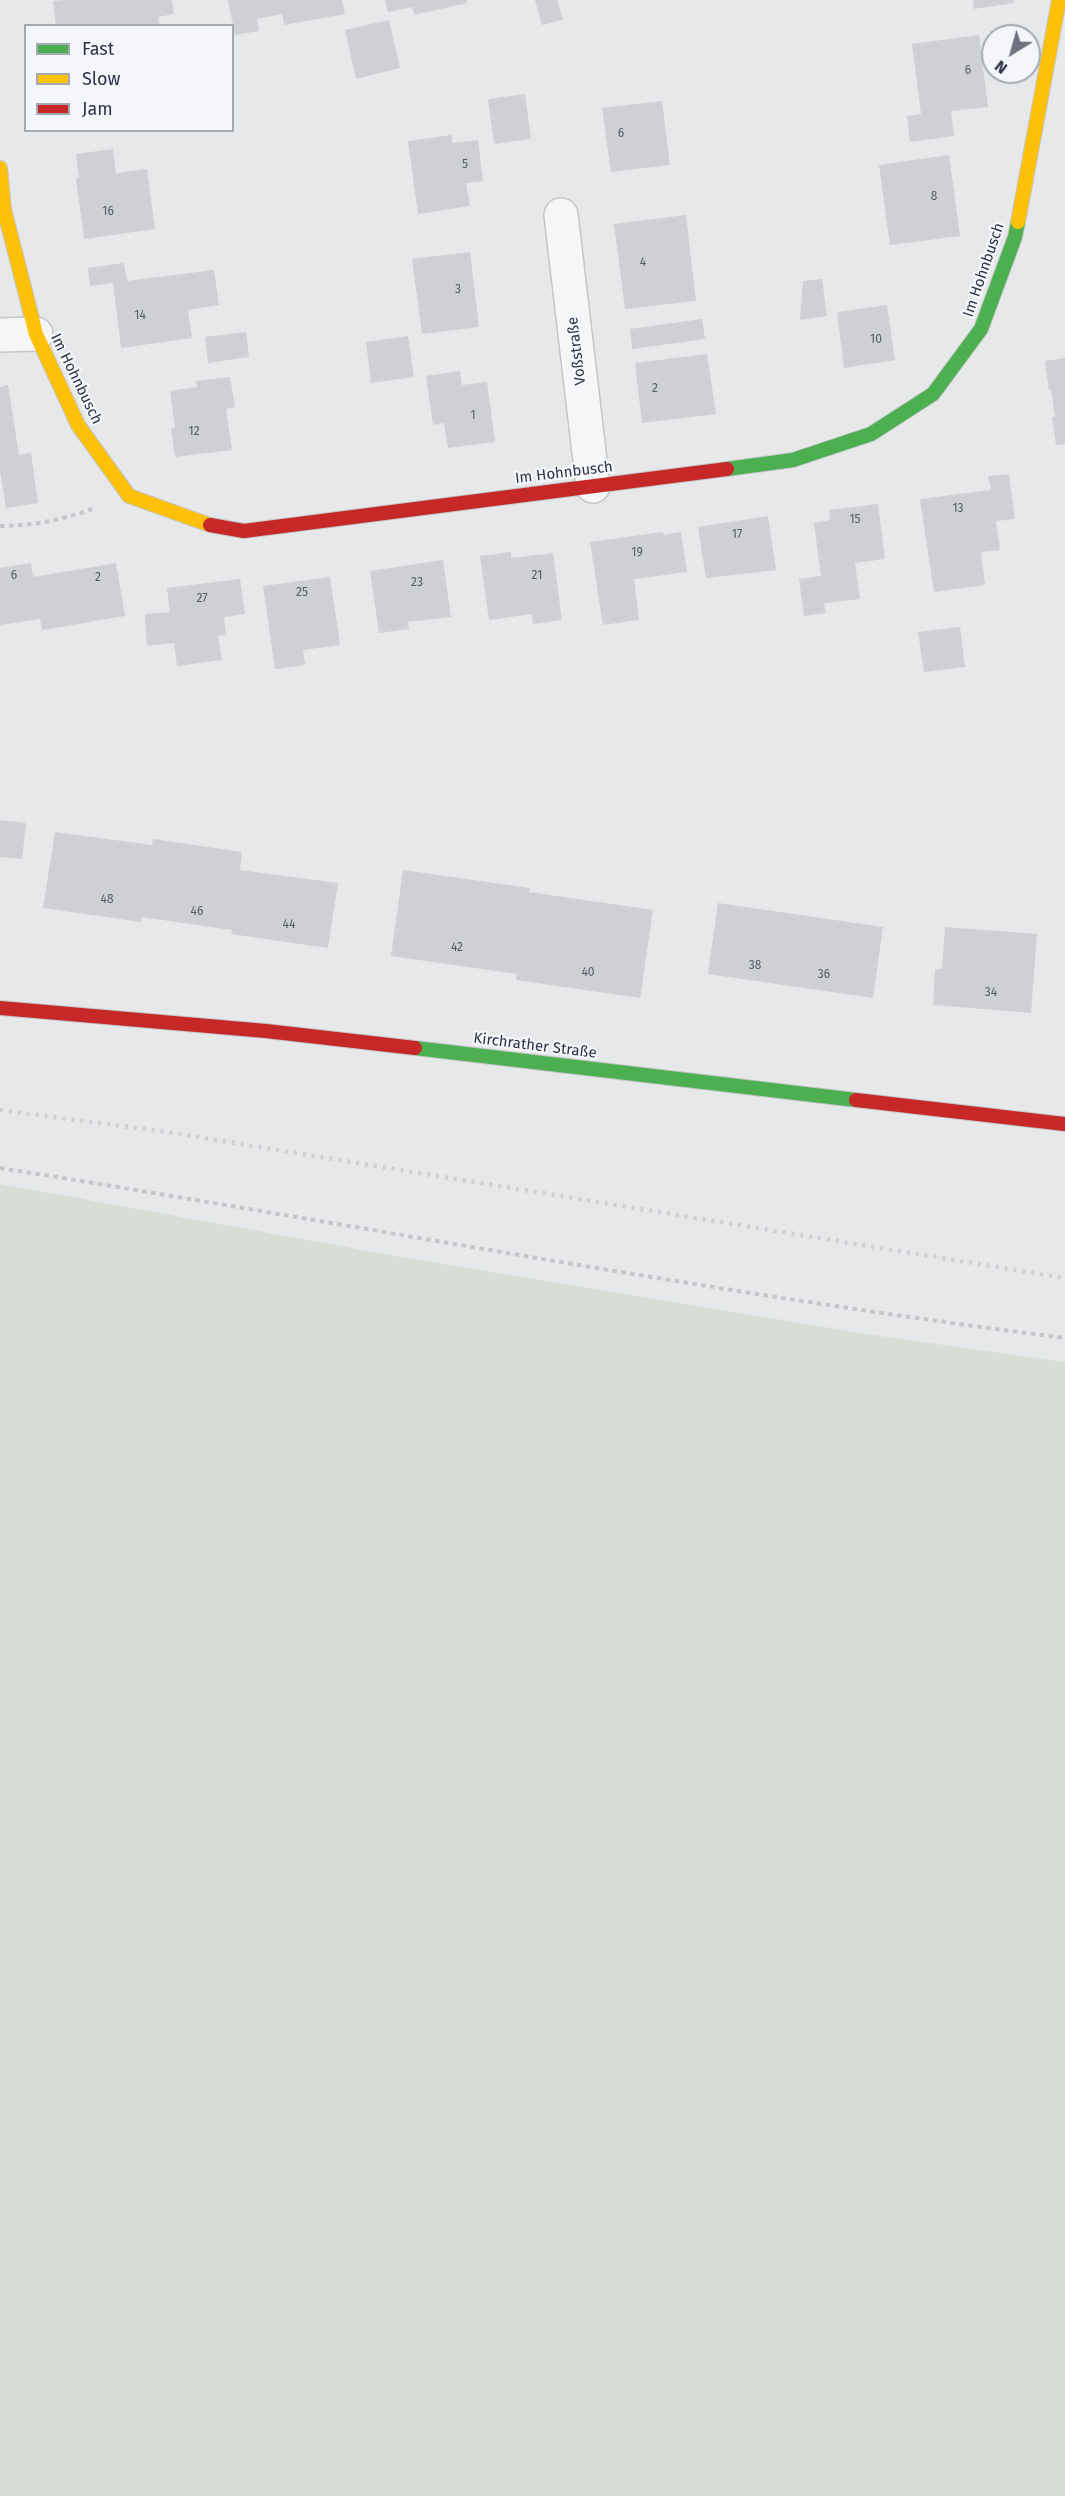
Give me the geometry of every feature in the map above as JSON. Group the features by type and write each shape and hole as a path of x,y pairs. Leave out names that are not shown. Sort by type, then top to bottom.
{"street":[{"name":"Im Hohnbusch","path":"0,168 4,209 36,334 78,425 129,496 212,526 244,531 793,460 870,434 933,394 981,329 1015,237 1059,0"},
{"name":"Voßstraße","path":"561,215 593,486"},
{"path":"0,336 36,334"},
{"name":"Kirchrather Straße","path":"0,1008 266,1031 1065,1124"}],"path":[{"path":"0,526 26,526 72,516 129,496"},
{"path":"0,1168 651,1278 920,1320 1065,1338"}],"shaded area":[{"path":"0,1184 401,1257 873,1335 1065,1362 1065,2496 0,2496"}],"building":[{"path":"172,0 174,14 158,17 160,24 56,24 53,1"},
{"path":"228,0 342,0 345,14 284,25 282,14 257,19 259,31 235,35"},
{"path":"385,0 467,0 467,3 414,15 412,7 388,12"},
{"path":"535,0 557,0 563,20 542,25"},
{"path":"973,0 1014,0 1014,3 974,9"},
{"path":"389,20 400,68 356,79 345,30"},
{"path":"979,35 981,84 985,84 988,107 951,111 954,136 910,142 907,116 921,114 912,44"},
{"path":"525,94 531,139 494,144 488,99"},
{"path":"662,101 670,165 611,172 602,108"},
{"path":"452,135 452,143 478,140 483,181 466,183 470,206 418,214 408,141"},
{"path":"113,149 116,173 147,169 155,229 84,239 76,178 79,178 76,154"},
{"path":"949,155 960,236 890,245 879,165"},
{"path":"686,215 696,301 625,309 614,224"},
{"path":"470,252 479,327 422,334 412,259"},
{"path":"124,263 127,281 214,270 219,305 188,310 192,338 121,348 113,283 90,286 88,268"},
{"path":"822,279 827,316 800,320 803,281"},
{"path":"887,305 895,360 844,368 837,312"},
{"path":"702,319 705,339 632,349 630,329"},
{"path":"246,332 249,357 208,363 205,337"},
{"path":"408,336 414,377 371,383 366,342"},
{"path":"707,354 716,414 642,423 635,363"},
{"path":"1065,358 1065,444 1056,445 1052,417 1055,417 1045,361"},
{"path":"460,371 462,385 487,382 495,442 448,448 444,423 433,425 426,376"},
{"path":"230,377 235,407 226,409 232,450 175,457 171,428 175,428 170,391 197,387 196,381"},
{"path":"8,385 19,455 31,453 38,503 6,508 0,470 0,387"},
{"path":"1009,474 1015,519 996,521 1000,550 981,552 985,585 934,592 920,499 991,490 988,476"},
{"path":"878,504 885,559 855,563 860,599 824,603 826,613 804,616 799,579 821,576 814,523 830,520 829,510"},
{"path":"768,516 776,570 706,578 698,527"},
{"path":"663,532 664,535 681,532 687,572 634,579 639,620 603,625 590,542"},
{"path":"511,552 511,558 553,553 562,620 533,624 532,614 489,620 480,556"},
{"path":"443,560 451,617 408,622 409,629 379,633 370,571"},
{"path":"31,563 33,577 116,563 125,616 42,630 40,619 0,625 0,568"},
{"path":"330,577 340,645 303,650 305,665 275,669 263,586"},
{"path":"240,579 245,614 224,617 226,635 218,636 222,660 177,666 174,643 147,646 145,614 170,612 167,588"},
{"path":"960,627 965,667 924,672 918,632"},
{"path":"0,820 26,823 22,859 0,857"},
{"path":"55,832 152,845 153,839 242,852 240,870 338,883 328,948 231,934 232,930 142,917 141,922 43,908"},
{"path":"403,870 530,888 529,892 653,910 640,998 516,980 517,974 391,956"},
{"path":"718,903 883,927 873,998 708,974"},
{"path":"945,927 1037,934 1031,1013 933,1005 935,969 942,969"}],"railway":[{"path":"0,1110 167,1132 1065,1278"}],"traffic: fast":[{"path":"727,469 793,460 871,434 933,394 981,329 1015,237 1018,222"},
{"path":"415,1048 856,1100"}],"traffic: slow":[{"path":"1018,222 1059,0"},
{"path":"0,168 4,209 36,334 78,425 129,496 210,525"}],"traffic: jam":[{"path":"210,525 244,531 727,469"},
{"path":"0,1008 266,1031 415,1048"},
{"path":"856,1100 1065,1124"}]}
